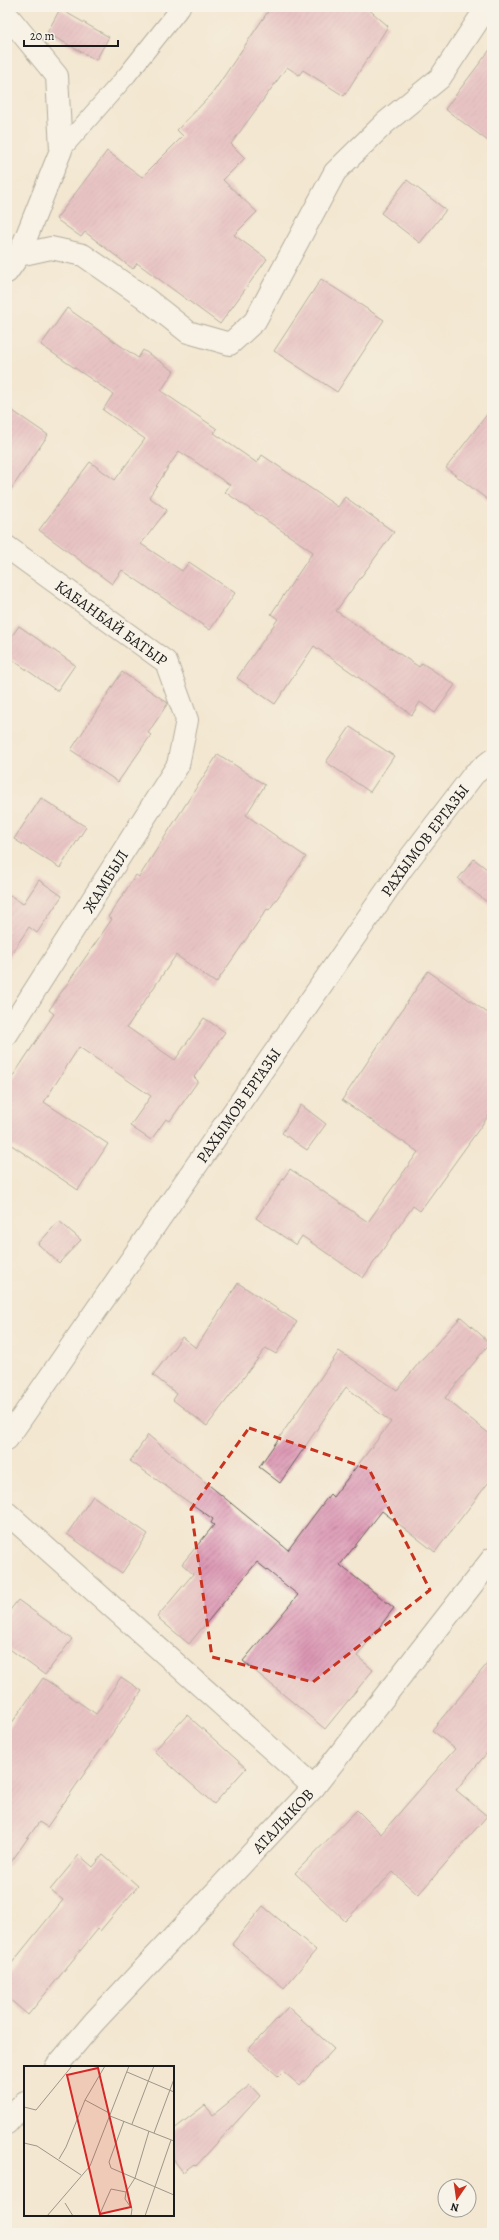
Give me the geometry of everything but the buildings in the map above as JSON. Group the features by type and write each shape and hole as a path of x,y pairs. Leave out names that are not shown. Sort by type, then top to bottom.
{"street":[{"path":"13,264 51,248 82,255 146,298 188,332 230,344 255,321 335,172 384,123 440,78 487,7"},
{"path":"7,15 56,76 61,150 13,264"},
{"name":"КАБАНБАЙ БАТЫР","path":"7,547 166,662 187,720"},
{"name":"ЖАМБЫЛ","path":"7,1034 178,765 187,720"},
{"name":"РАХЫМОВ ЕРГАЗЫ","path":"7,1439 403,867 474,774 492,760"},
{"path":"7,1513 314,1787"},
{"name":"АТАЛЫКОВ","path":"57,2066 94,2022 314,1787 492,1559"},
{"path":"7,2123 24,2103"}],"lane":[{"path":"61,150 127,75 180,7"}],"highlighted area":[{"path":"249,1428 369,1469 430,1590 313,1682 212,1657 191,1509"}]}
